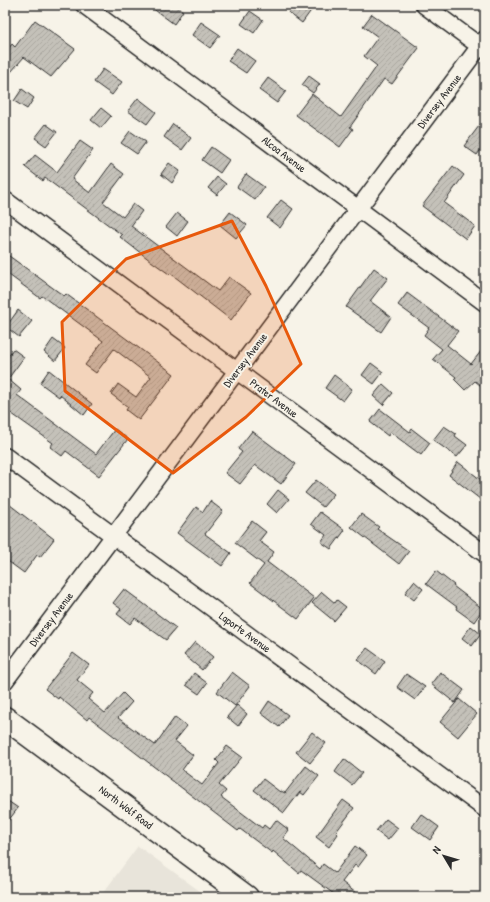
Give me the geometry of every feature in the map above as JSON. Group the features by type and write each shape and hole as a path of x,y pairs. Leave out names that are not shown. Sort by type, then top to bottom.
{"main road":[{"name":"North Wolf Road","path":"5,718 247,897"}],"street":[{"name":"Alcoa Avenue","path":"84,5 485,303"},
{"path":"424,5 483,45"},
{"name":"Diversey Avenue","path":"5,681 358,209 483,45"},
{"name":"Prater Avenue","path":"5,200 485,554"},
{"name":"Laporte Avenue","path":"5,456 485,809"}],"highlighted area":[{"path":"232,221 266,286 301,364 246,417 173,473 65,391 62,322 126,259"}],"shaded area":[{"path":"138,846 208,897 100,897"}],"building":[{"path":"148,5 175,5 183,11 174,24"},
{"path":"295,5 315,5 302,23 289,13"},
{"path":"250,11 263,20 254,33 241,24"},
{"path":"372,14 419,48 392,84 384,79 350,127 353,129 340,147 296,115 312,94 341,117 377,66 364,56 378,37 363,26"},
{"path":"35,20 75,49 51,77 24,57 11,72 5,67 5,53 12,44 15,47"},
{"path":"201,22 220,35 210,48 192,35"},
{"path":"237,48 255,61 246,73 228,61"},
{"path":"103,69 122,82 112,95 94,82"},
{"path":"309,76 320,84 313,93 302,85"},
{"path":"268,78 286,91 277,103 259,90"},
{"path":"22,89 34,98 27,109 14,101"},
{"path":"138,98 156,112 147,124 128,111"},
{"path":"101,108 111,116 101,128 91,120"},
{"path":"485,118 485,144 477,155 464,146"},
{"path":"46,124 57,132 46,146 35,138"},
{"path":"173,124 191,138 182,150 164,137"},
{"path":"130,131 146,142 137,154 121,143"},
{"path":"80,141 93,150 72,179 90,193 111,164 124,174 103,202 123,217 133,204 142,211 131,226 218,291 229,277 251,293 231,320 120,237 122,235 45,178 43,181 25,167 35,155 57,172"},
{"path":"211,147 229,160 220,173 202,160"},
{"path":"169,163 180,171 172,183 161,174"},
{"path":"453,166 464,175 444,203 475,226 466,239 422,206"},
{"path":"246,174 264,187 255,200 237,187"},
{"path":"217,177 226,184 217,195 208,188"},
{"path":"281,200 293,209 280,228 267,218"},
{"path":"230,212 247,225 236,238 220,225"},
{"path":"177,213 188,221 177,236 166,227"},
{"path":"5,253 64,296 66,294 174,374 139,420 126,410 128,407 111,394 118,384 136,397 151,377 114,349 96,373 85,365 103,341 42,296 40,298 5,272"},
{"path":"374,268 388,278 370,301 391,317 381,332 346,307"},
{"path":"407,293 458,331 447,345 471,364 485,346 485,389 475,381 465,390 454,379 456,377 433,359 442,349 424,335 429,328 398,305"},
{"path":"18,310 32,321 19,337 6,327"},
{"path":"53,339 65,348 55,361 44,352"},
{"path":"13,349 24,357 8,379 21,390 17,395 96,454 115,429 128,439 99,476 66,451 62,456 50,447 53,443 5,409 5,360"},
{"path":"371,363 383,372 374,384 362,375"},
{"path":"49,370 92,404 84,415 60,395 59,397 40,383"},
{"path":"334,375 352,389 343,401 325,388"},
{"path":"383,384 393,393 383,405 373,396"},
{"path":"380,409 410,432 412,429 430,443 421,455 390,432 388,436 370,422"},
{"path":"444,426 456,434 455,436 467,445 457,457 433,440"},
{"path":"252,431 296,464 281,484 255,465 240,484 225,473 242,452 238,449"},
{"path":"458,462 485,483 485,503 449,475"},
{"path":"316,480 334,494 323,507 305,493"},
{"path":"278,490 289,499 277,513 267,504"},
{"path":"5,501 54,539 40,557 37,555 24,573 5,559"},
{"path":"210,501 223,511 205,534 231,553 222,566 177,533 196,507 203,512"},
{"path":"320,512 345,530 331,549 321,542 326,535 311,524"},
{"path":"361,514 379,527 377,529 409,551 399,564 351,527"},
{"path":"252,521 266,532 259,541 274,552 267,562 314,598 298,619 250,583 264,565 235,543"},
{"path":"436,571 483,609 474,622 456,609 457,607 426,584"},
{"path":"414,581 423,589 414,600 405,593"},
{"path":"124,589 176,628 166,640 135,618 130,624 117,614 121,609 113,603"},
{"path":"322,592 335,603 337,600 346,607 334,621 312,603"},
{"path":"471,626 481,634 472,646 462,638"},
{"path":"195,642 213,657 202,670 184,655"},
{"path":"367,648 385,661 376,674 358,660"},
{"path":"73,653 89,665 77,680 93,693 88,699 105,713 123,693 132,702 118,718 155,745 175,717 187,726 175,741 193,755 182,770 202,785 219,763 216,760 227,746 242,757 219,785 226,791 221,797 262,828 264,825 269,829 276,820 289,830 283,838 320,869 323,864 335,873 355,846 367,855 358,867 355,865 342,882 361,897 338,897 301,870 299,873 273,851 272,853 240,829 238,831 89,717 87,720 59,697 58,699 45,689"},
{"path":"232,672 250,686 235,706 217,692"},
{"path":"440,672 464,690 455,703 431,684"},
{"path":"194,673 207,683 199,694 186,685"},
{"path":"406,674 425,687 415,700 397,687"},
{"path":"459,699 477,714 458,737 440,722"},
{"path":"269,701 288,715 279,727 261,713"},
{"path":"237,705 247,714 238,726 227,717"},
{"path":"312,732 326,743 310,763 296,752"},
{"path":"344,759 362,773 352,785 335,772"},
{"path":"306,766 319,776 304,795 300,792 284,813 254,790 263,779 280,792 285,793"},
{"path":"5,799 18,808 5,825"},
{"path":"343,800 354,808 336,832 338,834 329,847 316,837"},
{"path":"421,814 439,827 430,840 412,827"},
{"path":"386,819 398,828 388,840 376,831"}]}
